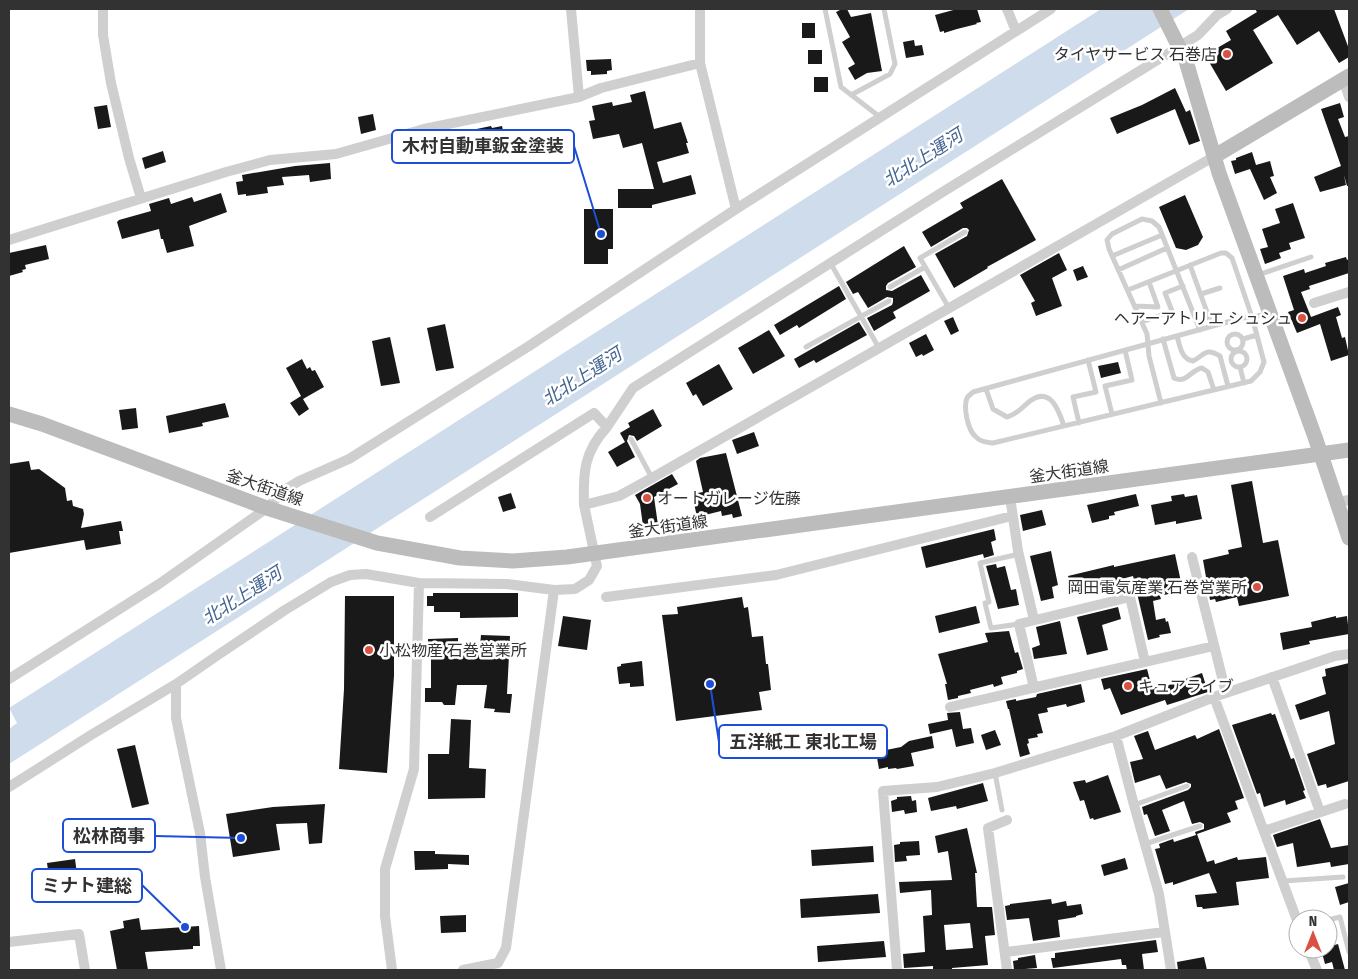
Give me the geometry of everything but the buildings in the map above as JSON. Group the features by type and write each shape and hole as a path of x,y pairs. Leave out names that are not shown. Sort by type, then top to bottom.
{"street":[{"path":"571,9 578,97"},
{"path":"700,9 700,63 736,209"},
{"path":"1007,9 1016,31"},
{"path":"9,679 159,584 267,508 292,485 349,459 529,346 736,209 1051,9"},
{"path":"1160,9 1186,62 1219,173 1322,454 1343,501 1349,538"},
{"path":"9,788 91,735 176,684 218,654 331,582 350,575 366,574 419,583 507,584 554,590 575,589 589,580 597,566 584,505 583,484 585,468 596,439 607,427 633,388 831,264 1176,42 1198,35 1217,15 1227,9"},
{"path":"101,11 111,83 129,158 141,198"},
{"path":"9,240 270,160 336,154 424,129 578,97 600,88 700,63"},
{"path":"584,505 619,496 652,478 1215,156 1346,78 1349,97"},
{"path":"1314,303 1349,292"},
{"path":"430,517 594,413 607,427"},
{"name":"釜大街道線","path":"9,414 42,424 267,508 377,543 418,552 460,558 514,561 567,558 1349,450"},
{"path":"1010,497 1018,551 1034,620"},
{"path":"606,597 776,575 1012,516"},
{"path":"1192,557 1226,693"},
{"path":"392,970 385,916 385,869 414,769 419,583"},
{"path":"463,970 498,963 506,948 554,590"},
{"path":"1034,688 1020,624 1130,597 1145,662"},
{"path":"950,707 1214,646"},
{"path":"897,970 883,791 938,787 995,773 1116,736 1214,697 1335,656 1349,654"},
{"path":"1272,678 1320,812"},
{"path":"176,684 176,718 200,833 205,877 221,970"},
{"path":"1214,697 1293,909"},
{"path":"1116,736 1159,894 1171,970"},
{"path":"1264,831 1345,804"},
{"path":"1004,815 988,828 1007,970"},
{"path":"1006,952 1164,932"},
{"path":"9,942 79,934 85,970"}],"lane":[{"path":"824,9 840,86 880,117"},
{"path":"851,95 890,74 896,64 884,9"},
{"path":"1160,403 1149,356 1147,334 1112,256 1107,240 1112,234 1142,219 1152,221 1159,227 1200,330"},
{"path":"949,308 920,258 965,232"},
{"path":"1112,256 1162,235"},
{"path":"1118,270 1167,248"},
{"path":"1128,290 1221,253 1226,253 1232,258 1252,317 1264,362 1260,372 1251,381 993,443 982,442 973,436 966,417 967,398 973,392 1242,318 1252,317 1271,313"},
{"path":"1257,275 1311,257"},
{"path":"831,264 879,348"},
{"path":"1190,265 1212,326"},
{"path":"890,287 925,267"},
{"path":"1134,306 1158,307 1149,282"},
{"path":"1142,322 1172,311 1165,293 1182,286"},
{"path":"1201,294 1220,288"},
{"path":"806,347 889,301"},
{"path":"1243,339 1238,334 1230,335 1227,345 1232,350 1236,351 1241,351 1247,356 1246,363 1240,367 1233,365 1231,355 1236,351 1242,346 1243,339"},
{"path":"1243,339 1257,335"},
{"path":"1177,336 1184,358 1188,360 1193,361 1203,353 1208,352 1214,352 1220,356 1228,386"},
{"path":"1163,340 1174,378 1184,380 1193,372 1202,368 1208,372 1214,390"},
{"path":"1112,414 1105,386 1132,380 1125,350"},
{"path":"1079,423 1073,397 1096,392 1088,360"},
{"path":"1240,367 1244,382"},
{"path":"986,389 993,409 1008,417 1014,415 1030,400 1039,396 1048,398 1055,403 1064,426"},
{"path":"631,439 652,478"},
{"path":"1018,551 1015,555 980,563 989,602 985,603 991,628 1020,624"},
{"path":"995,773 1004,815"},
{"path":"1134,805 1187,786"},
{"path":"1145,844 1200,826"},
{"path":"1282,881 1343,877"},
{"path":"1338,918 1340,917 1349,952"}],"water":[{"name":"北北上運河","path":"1101,9 1189,9 9,764 9,729 17,723 9,708"}],"place":[{"name":"タイヤサービス 石巻店","path":"1227,54"},
{"name":"木村自動車鈑金塗装","path":"601,234"},
{"name":"ヘアーアトリエ シュシュ","path":"1302,318"},
{"name":"オートガレージ佐藤","path":"647,498"},
{"name":"岡田電気産業 石巻営業所","path":"1257,587"},
{"name":"小松物産 石巻営業所","path":"369,650"},
{"name":"五洋紙工 東北工場","path":"710,684"},
{"name":"キュアライブ","path":"1128,686"},
{"name":"松林商事","path":"241,838"},
{"name":"ミナト建総","path":"185,927"}]}
